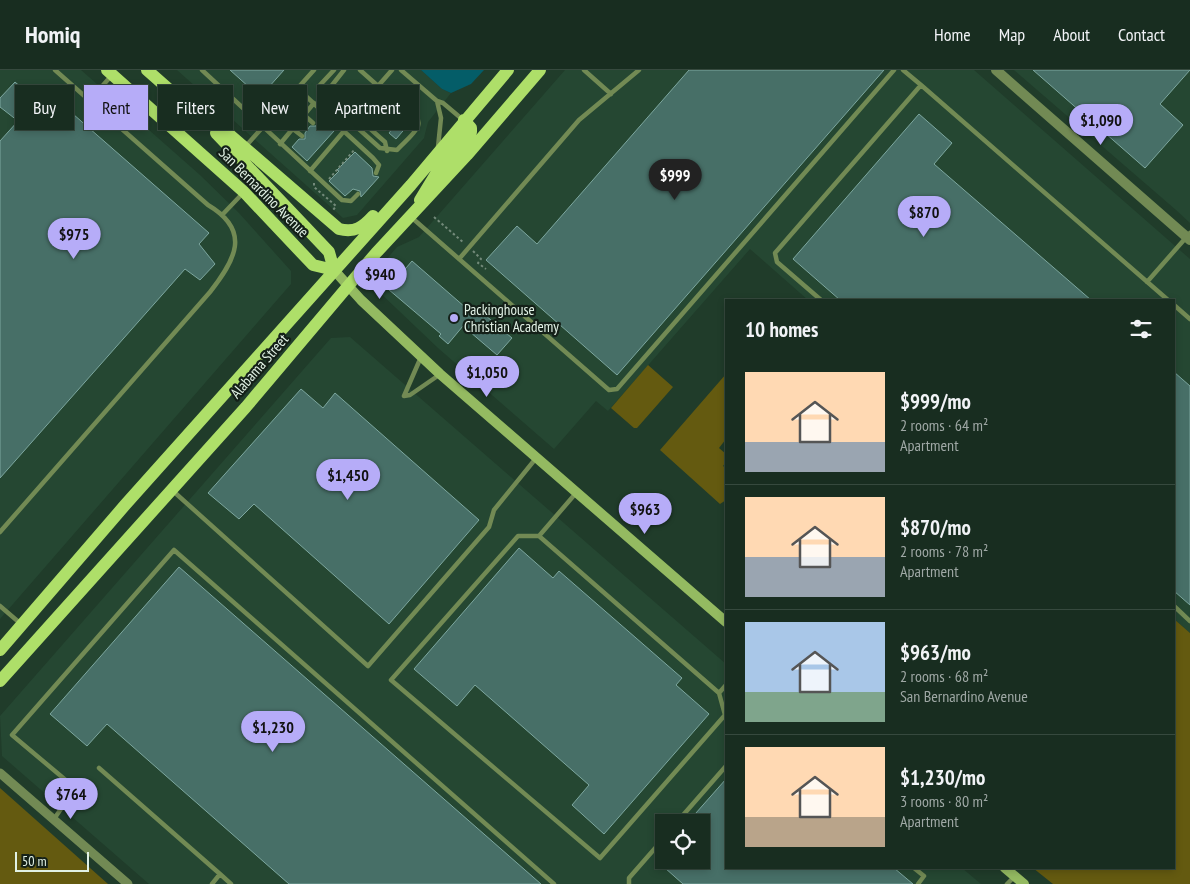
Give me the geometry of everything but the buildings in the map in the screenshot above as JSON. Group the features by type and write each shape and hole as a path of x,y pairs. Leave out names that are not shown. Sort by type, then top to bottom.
{"main road":[{"name":"San Bernardino Avenue","path":"147,70 165,85"},
{"name":"Alabama Street","path":"0,650 411,185 508,70"},
{"name":"Alabama Street","path":"0,681 170,489 246,407 540,70"},
{"name":"San Bernardino Avenue","path":"110,72 244,192 314,265 334,270"},
{"path":"411,217 427,186 471,132 471,128 464,120"},
{"name":"San Bernardino Avenue","path":"212,130 329,252 334,270 349,287 440,374 725,621"},
{"path":"224,130 332,224 348,231 365,225 394,192 411,185"},
{"path":"1006,869 1024,884"}],"street":[{"path":"996,70 1189,237"},
{"path":"0,773 128,884"}],"lane":[{"path":"55,70 84,95"},
{"path":"202,70 243,107"},
{"path":"301,85 314,70"},
{"path":"334,70 320,85 322,96 380,148 397,150 415,130"},
{"path":"344,70 329,89 331,94 385,142 388,150"},
{"path":"360,70 377,85"},
{"path":"379,85 392,70"},
{"path":"401,70 437,101 444,103 464,120"},
{"path":"584,70 611,94"},
{"path":"458,259 579,120 639,70"},
{"path":"411,217 609,390 617,389 894,70"},
{"path":"904,70 1167,299"},
{"path":"101,85 110,72"},
{"path":"821,299 777,262 775,253 921,85"},
{"path":"307,97 378,163 376,173"},
{"path":"437,101 441,118 437,154"},
{"path":"307,111 314,104"},
{"path":"307,117 314,123"},
{"path":"0,532 228,269 232,261 235,242 232,226 223,214 208,205 124,130"},
{"path":"244,148 260,130"},
{"path":"268,130 280,144 344,202 351,201 358,194"},
{"path":"280,144 292,130"},
{"path":"294,130 302,136"},
{"path":"310,171 344,131"},
{"path":"329,138 334,142"},
{"path":"317,150 323,155"},
{"path":"223,214 244,192"},
{"path":"1147,282 1189,237"},
{"path":"1175,306 1190,319"},
{"path":"422,356 404,396 410,395 440,374"},
{"path":"170,489 368,666 490,527 494,510 537,457"},
{"path":"539,536 577,492"},
{"path":"518,536 539,536 719,693 725,715 600,858 391,680 518,536"},
{"path":"54,820 72,793 68,782 12,734 174,550 554,884"},
{"path":"0,606 22,625"},
{"path":"1175,607 1190,621"},
{"path":"719,693 725,686"},
{"path":"684,814 725,767"},
{"path":"99,768 231,884"},
{"path":"629,884 629,878 655,848"},
{"path":"915,869 924,876 918,884"},
{"path":"212,884 220,874"},
{"path":"1007,884 1014,876"}],"path":[{"path":"328,180 356,148"},
{"path":"314,181 314,187 336,206 332,211"},
{"path":"434,217 481,259 478,263 486,269"}],"shaded area":[{"path":"0,70 81,70 98,85 84,85 84,130 148,129 200,175 239,213 291,271 291,284 0,619"},
{"path":"177,70 421,70 442,89 451,93 428,122 424,138 357,215 343,218 244,130 307,130 307,85 243,85 243,129 233,120 233,85 194,85"},
{"path":"565,70 974,70 1190,259 1190,633 1175,620 1175,299 807,299 750,249 608,411 596,401 554,449 438,348 376,289 374,274 397,247 419,237"},
{"path":"1014,70 1190,70 1190,223 1176,210"},
{"path":"350,337 725,663 725,869 963,869 981,884 149,884 2,756 0,716 331,338"},
{"path":"648,365 673,387 637,428 634,428 611,408"},
{"path":"725,375 725,440 719,448 725,453 725,463 723,466 725,467 725,501 720,504 660,450"},
{"path":"1175,620 1190,633 1190,884 1053,884 1034,869 1175,869"},
{"path":"0,788 108,884 0,884"}],"water":[{"path":"421,70 484,70 471,84 451,93 442,89"}],"place":[{"name":"Packinghouse Christian Academy","path":"454,318"}]}
